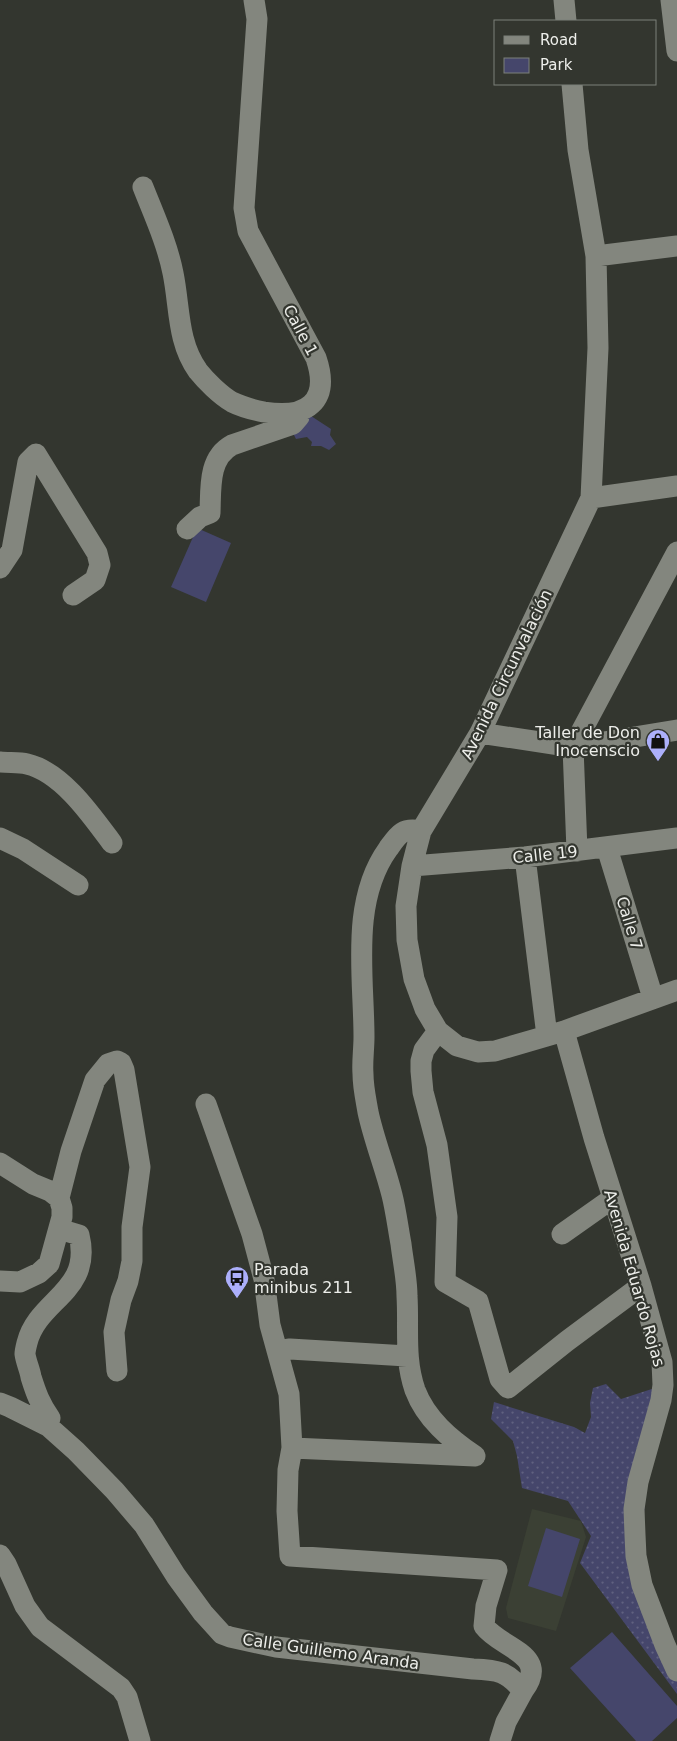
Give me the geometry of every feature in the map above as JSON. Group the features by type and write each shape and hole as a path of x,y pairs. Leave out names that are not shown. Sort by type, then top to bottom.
{"street":[{"name":"Calle 1","path":"187,529 200,517 210,513 211,475 218,456 224,449 232,444 293,424 298,420 299,412 309,407 317,398 320,370 316,358 248,231 244,208 257,19 254,0"},
{"path":"564,0 566,20"},
{"path":"671,0 677,51"},
{"name":"Avenida Circunvalación","path":"572,85 578,150 596,256 598,348 591,498 480,733 421,831 412,866 406,906 407,940 414,979 425,1009 438,1031 457,1046 478,1052 494,1051 555,1033 677,990"},
{"path":"143,187 161,232 173,273 186,352 199,372 231,402 251,409 270,412 299,412"},
{"path":"596,256 677,246"},
{"path":"0,568 12,550 28,462 36,454 92,545 100,565 95,580 72,595"},
{"path":"591,498 677,486"},
{"path":"577,851 573,747 677,552"},
{"path":"480,733 573,747 677,730"},
{"path":"0,762 28,764 61,783 84,804 112,843"},
{"path":"292,1448 475,1456 457,1444 426,1412 415,1390 407,1356 407,1295 401,1245 392,1197 368,1113 363,1075 363,924 368,892 383,857 398,835 411,829 421,831"},
{"path":"0,838 23,849 78,885"},
{"name":"Calle 19","path":"412,866 525,857 677,838"},
{"name":"Calle 7","path":"607,848 654,998"},
{"name":"Avenida Eduardo Rojas","path":"525,857 555,1033 594,1138 641,1286 662,1362 663,1385 656,1419 638,1482 634,1509 636,1556 642,1585 677,1671"},
{"path":"438,1031 424,1050 421,1071 423,1092 437,1145 447,1217 445,1282 478,1300 500,1379 508,1388 641,1286"},
{"path":"0,1281 20,1282 39,1273 49,1264 59,1229 62,1208 59,1198 71,1152 94,1080 108,1064 114,1062 121,1063 124,1070 140,1167 132,1227 132,1261 128,1281 120,1300 114,1332 117,1371"},
{"path":"206,1104 252,1234 264,1280 270,1325 289,1394 292,1448 288,1470 287,1511 290,1556 497,1570 486,1606 484,1626 498,1639 525,1655 529,1660 532,1673 529,1682 506,1722 500,1741"},
{"path":"0,1163 59,1198"},
{"path":"562,1234 613,1198"},
{"path":"48,1426 50,1418 36,1395 25,1353 30,1334 37,1321 64,1293 78,1271 80,1254 79,1235 59,1229"},
{"path":"277,1351 290,1349 407,1356"},
{"name":"Calle Guillemo Aranda","path":"0,1404 48,1426 76,1451 115,1491 144,1525 203,1613 222,1634 276,1647 494,1670 504,1673 523,1691"},
{"path":"0,1556 6,1564 26,1606 40,1627 121,1688 127,1698 140,1741"}],"shaded area":[{"path":"532,1509 581,1521 586,1537 556,1631 508,1618 506,1608"}],"green space":[{"path":"311,416 331,429 330,435 336,444 329,450 321,446 311,446 312,442 307,437 296,439 293,433"},
{"path":"197,528 231,543 206,602 171,587"},
{"path":"606,1384 621,1399 658,1387 639,1557 677,1657 677,1694 580,1563 591,1536 568,1501 522,1488 513,1441 491,1419 494,1402 574,1427 585,1433 591,1417 590,1403 593,1388"},
{"path":"546,1528 580,1539 562,1597 528,1586"},
{"path":"612,1632 677,1706 677,1718 652,1741 636,1741 570,1668"}],"place":[{"name":"Taller de Don Inocenscio","path":"658,762"},
{"name":"Parada minibus 211","path":"237,1299"}]}
